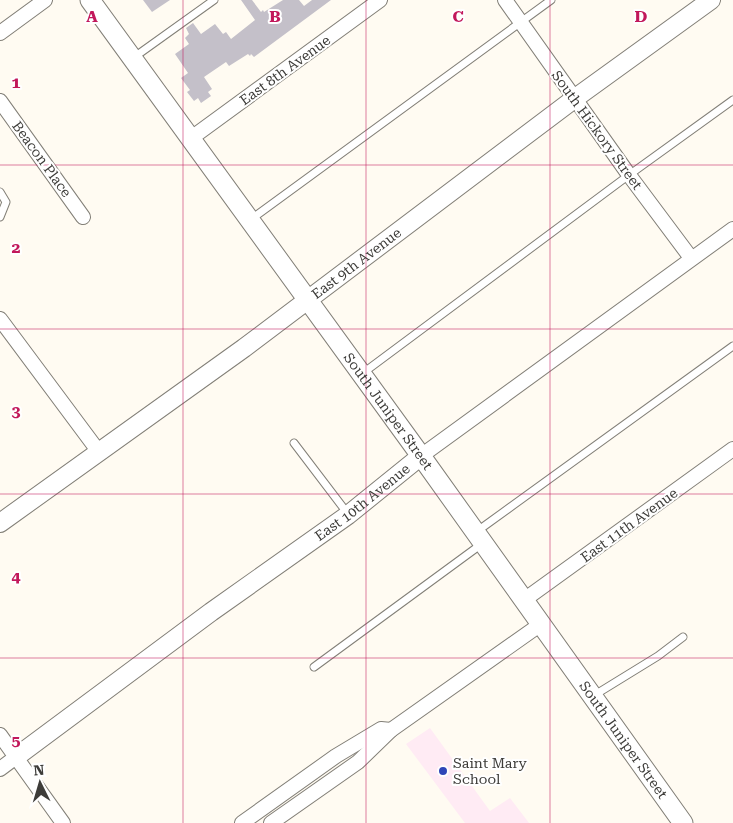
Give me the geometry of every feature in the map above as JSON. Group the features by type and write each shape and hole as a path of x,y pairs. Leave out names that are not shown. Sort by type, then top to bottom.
{"main road":[{"name":"South Juniper Street","path":"90,0 421,456 683,823"}],"street":[{"path":"0,33 46,0"},
{"name":"East 8th Avenue","path":"190,139 380,0"},
{"name":"South Hickory Street","path":"505,0 574,99 691,258"},
{"name":"East 9th Avenue","path":"1,520 244,348 574,99 711,0"},
{"name":"Beacon Place","path":"0,101 83,217"},
{"name":"East 10th Avenue","path":"16,757 211,612 348,514 421,456 733,229"},
{"path":"0,320 99,452"},
{"name":"East 11th Avenue","path":"524,600 733,449"},
{"path":"271,823 358,762 391,730 541,624"},
{"path":"242,823 336,756 381,728 391,730"},
{"path":"0,735 63,823"},
{"path":"0,768 16,757"}],"lane":[{"path":"132,59 214,0"},
{"path":"250,220 551,0"},
{"path":"361,374 733,100"},
{"path":"0,192 6,202 0,217"},
{"path":"314,667 733,346"},
{"path":"294,443 348,514"},
{"path":"593,696 658,656 683,637"}],"shaded area":[{"name":"Saint Mary School","path":"430,728 490,811 510,798 529,823 465,823 406,744"}],"building":[{"path":"143,0 170,0 152,12"},
{"path":"241,0 252,0 261,12 263,10 264,12 283,0 299,0 304,6 312,0 331,0 254,57 248,54 229,66 226,62 204,77 212,89 208,92 211,96 201,103 198,98 194,101 187,92 190,90 181,78 188,73 175,54 189,44 185,38 189,34 186,28 193,23 201,34 215,24 223,34 226,32 231,39 255,20"}],"place":[{"name":"Saint Mary School","path":"443,771"}]}
